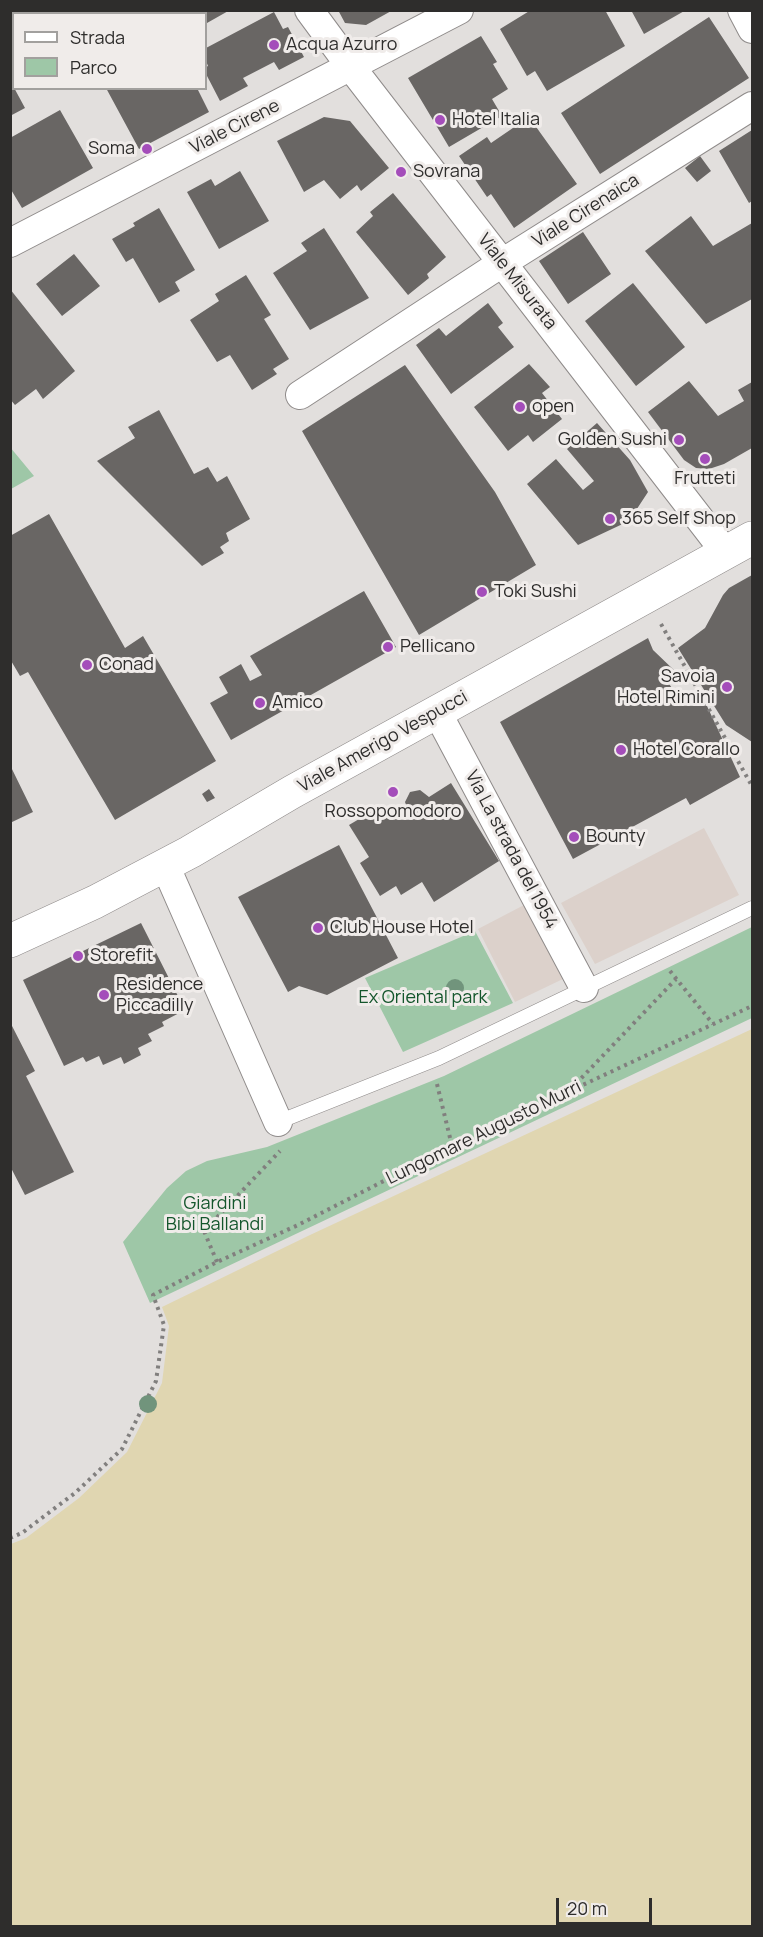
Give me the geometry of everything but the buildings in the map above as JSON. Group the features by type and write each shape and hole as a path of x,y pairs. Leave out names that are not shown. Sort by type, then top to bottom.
{"street":[{"name":"Viale Misurata","path":"309,10 502,263 739,545"},
{"name":"Viale Cirene","path":"12,240 459,10"},
{"path":"742,10 753,29"},
{"name":"Viale Cirenaica","path":"300,395 502,263 753,106"},
{"name":"Viale Amerigo Vespucci","path":"10,941 95,902 165,865 302,786 739,545"},
{"name":"Via La strada del 1954","path":"437,712 584,988"},
{"path":"165,865 278,1122"}],"lane":[{"path":"278,1122 439,1058 753,908"}],"path":[{"path":"645,597 753,786"},
{"path":"663,963 713,1024"},
{"path":"568,1092 676,979"},
{"name":"Lungomare Augusto Murri","path":"10,1538 22,1533 75,1494 122,1449 156,1381 164,1325 153,1295 217,1262 298,1226 452,1146 753,1006"},
{"path":"435,1074 452,1146"},
{"path":"204,1232 217,1262"}],"shaded area":[{"path":"704,828 739,895 595,964 561,903"},
{"path":"526,904 565,978 515,1002 478,929"}],"green space":[{"path":"10,447 34,476 11,489 10,489"},
{"name":"Giardini Bibi Ballandi","path":"752,927 752,1018 150,1303 123,1242 167,1188 186,1171 207,1161 267,1147 444,1076"},
{"name":"Ex Oriental park","path":"475,931 513,1003 403,1052 365,978"}],"sand":[{"path":"752,1029 752,1926 11,1926 11,1544 26,1538 79,1498 127,1452 162,1383 169,1326 162,1307 310,1235"}],"place":[{"name":"Acqua Azurro","path":"274,45"},
{"name":"Hotel Italia","path":"440,120"},
{"name":"Soma","path":"147,149"},
{"name":"Sovrana","path":"401,172"},
{"name":"open","path":"520,407"},
{"name":"Golden Sushi","path":"679,440"},
{"name":"Frutteti","path":"705,459"},
{"name":"365 Self Shop","path":"610,519"},
{"name":"Toki Sushi","path":"482,592"},
{"name":"Pellicano","path":"388,647"},
{"name":"Conad","path":"87,665"},
{"name":"Savoia Hotel Rimini","path":"727,687"},
{"name":"Amico","path":"260,703"},
{"name":"Hotel Corallo","path":"621,750"},
{"name":"Rossopomodoro","path":"393,792"},
{"name":"Bounty","path":"574,837"},
{"name":"Club House Hotel","path":"318,928"},
{"name":"Storefit","path":"78,956"},
{"name":"Residence Piccadilly","path":"104,995"}]}
